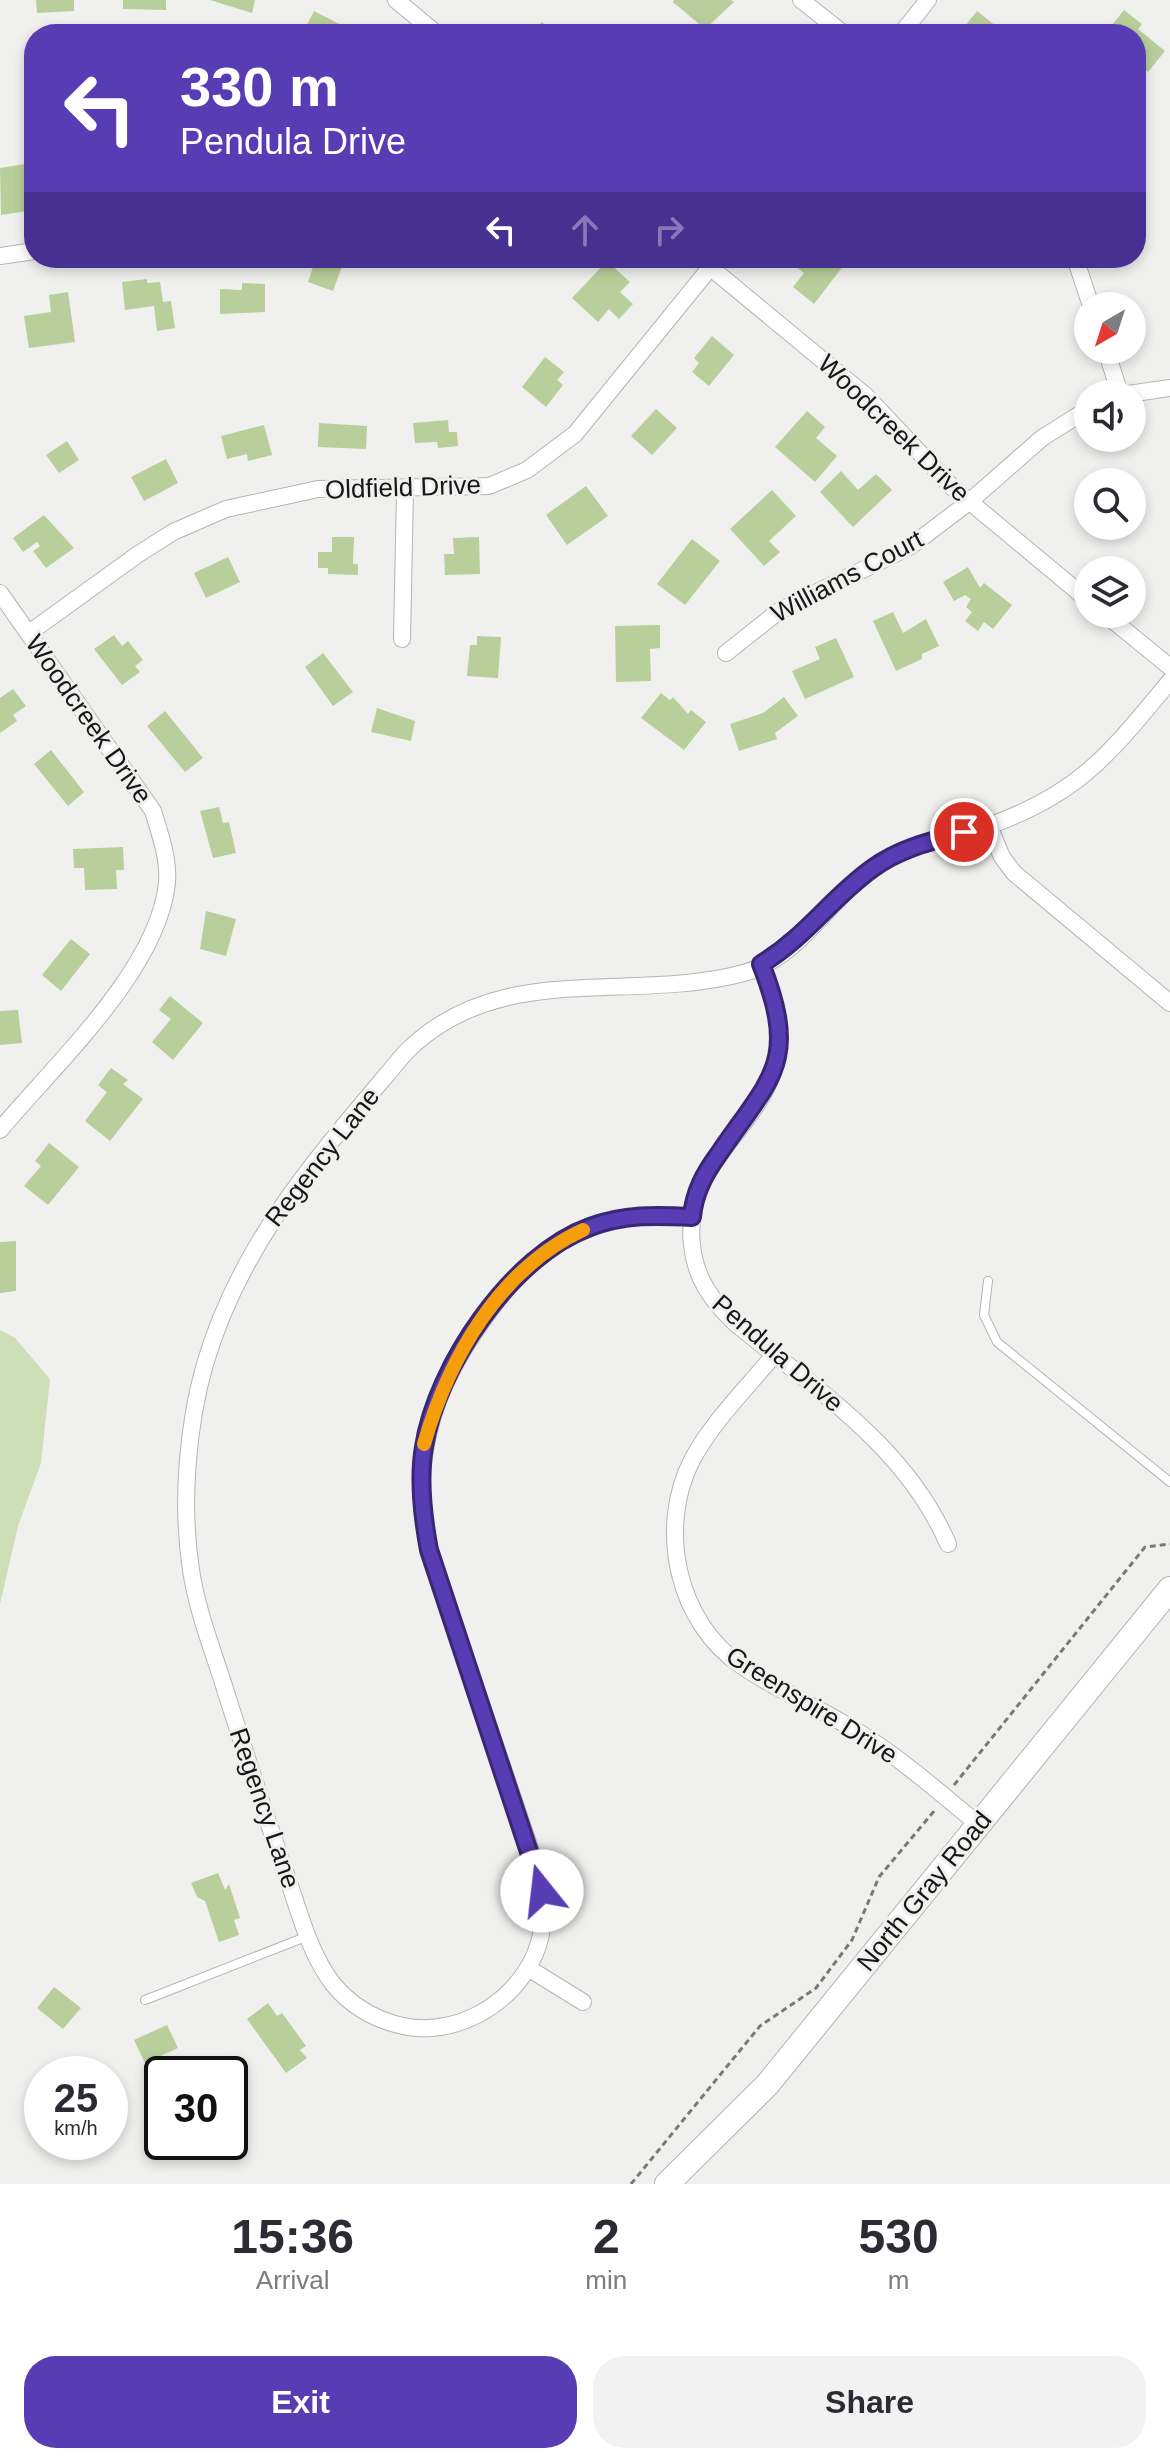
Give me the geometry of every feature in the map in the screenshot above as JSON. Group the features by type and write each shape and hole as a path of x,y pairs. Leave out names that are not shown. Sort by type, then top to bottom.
{"street":[{"path":"396,0 425,24"},
{"path":"801,0 831,24"},
{"path":"909,24 928,0"},
{"path":"0,256 24,252"},
{"name":"Oldfield Drive","path":"29,633 173,532 226,509 318,489 359,486 405,490 489,486 527,470 575,434 704,268"},
{"name":"Woodcreek Drive","path":"717,268 866,396 969,502 1074,588"},
{"path":"1078,268 1086,292"},
{"path":"1146,391 1170,388"},
{"name":"Williams Court","path":"726,653 762,621 911,546 969,502 1042,438 1074,418"},
{"path":"402,639 405,490"},
{"name":"Woodcreek Drive","path":"0,593 153,811 164,846 167,881 151,942 130,975 0,1129"},
{"path":"1122,628 1170,667"},
{"name":"Regency Lane","path":"528,1968 488,2010 451,2025 417,2028 377,2018 347,1997 321,1967 259,1796 191,1569 188,1477 195,1411 209,1353 255,1246 274,1214 405,1053 426,1031 450,1015 498,996 692,982 747,972 800,938 855,882 882,862 915,845 989,826 1061,794 1092,771 1170,681"},
{"path":"989,826 1002,857 1014,873 1170,1003"},
{"name":"Pendula Drive","path":"761,964 777,1004 779,1030 773,1072 767,1088 707,1171 698,1189 692,1217 693,1256 706,1291 735,1323 888,1450 932,1508 948,1544"},
{"path":"583,2002 528,1968 543,1923 542,1891 429,1550 422,1497 424,1447 450,1369 472,1333 535,1259 590,1227 620,1218 649,1214 692,1217"},
{"name":"Greenspire Drive","path":"774,1355 709,1434 692,1461 682,1487 675,1512 675,1534 685,1591 700,1623 740,1666 860,1733 904,1762 978,1824"},
{"name":"North Gray Road","path":"667,2184 762,2091 1170,1589"}],"lane":[{"path":"988,1281 984,1315 997,1342 1170,1482"},
{"path":"145,2000 309,1935"}],"path":[{"path":"631,2184 760,2026 816,1988 852,1940 879,1877 946,1798 959,1776 976,1761 1145,1547 1170,1544"}],"green space":[{"path":"0,1330 15,1338 50,1379 41,1463 18,1526 0,1604"}],"building":[{"path":"36,0 74,0 74,11 37,13"},
{"path":"123,0 166,0 166,10 123,9"},
{"path":"210,0 255,0 252,13"},
{"path":"673,2 734,2 710,24 699,24"},
{"path":"1124,10 1142,24 1113,24"},
{"path":"314,11 339,24 308,24"},
{"path":"977,11 993,24 967,24"},
{"path":"1146,36 1165,51 1148,72 1146,70"},
{"path":"24,164 24,212 1,215 0,168"},
{"path":"313,268 341,268 333,291 308,282"},
{"path":"600,268 615,268 630,282 620,292 633,304 619,319 609,309 598,322 572,298"},
{"path":"798,268 842,268 814,304 793,287 804,273"},
{"path":"147,279 147,283 160,282 163,302 171,301 175,328 157,331 154,306 125,310 122,282"},
{"path":"242,283 265,284 265,312 220,314 220,289 242,290"},
{"path":"68,292 75,342 29,348 24,316 51,312 49,295"},
{"path":"712,336 734,355 709,386 692,372 699,363 694,358"},
{"path":"545,357 564,372 557,380 563,385 546,407 522,387"},
{"path":"656,409 677,428 652,455 631,436"},
{"path":"807,411 825,427 816,438 837,456 815,482 775,447"},
{"path":"448,420 449,432 457,432 458,446 438,448 437,442 415,443 413,423"},
{"path":"319,423 367,426 366,449 318,447"},
{"path":"264,425 272,455 248,461 247,454 227,459 221,436"},
{"path":"67,441 79,460 59,473 46,455"},
{"path":"166,459 178,483 144,501 131,477"},
{"path":"841,471 858,490 876,474 892,490 853,527 820,492"},
{"path":"586,486 608,516 567,545 546,515"},
{"path":"772,490 796,516 769,541 780,552 764,566 730,529"},
{"path":"44,515 74,548 46,568 33,551 40,546 37,542 23,552 13,538"},
{"path":"332,537 354,537 353,564 358,564 358,575 328,574 328,568 318,568 318,552 332,552"},
{"path":"479,537 480,574 445,575 444,554 454,554 453,538"},
{"path":"692,539 720,561 685,605 657,584"},
{"path":"228,557 240,582 206,598 194,573"},
{"path":"968,567 980,588 984,583 1012,605 993,629 984,622 978,631 965,621 972,612 966,607 971,599 965,595 954,601 943,582"},
{"path":"893,612 903,633 926,619 939,646 922,654 922,659 896,671 873,621"},
{"path":"660,625 660,648 650,649 651,681 616,682 615,626"},
{"path":"114,635 122,646 128,641 143,660 135,666 140,672 122,685 94,649"},
{"path":"477,636 501,637 498,678 467,676 470,645 477,645"},
{"path":"836,638 854,677 805,699 792,671 820,659 815,647"},
{"path":"323,653 353,692 333,706 305,667"},
{"path":"13,689 26,706 13,715 17,721 0,733 0,698"},
{"path":"661,693 670,700 673,697 688,714 691,710 706,722 684,750 641,718"},
{"path":"784,697 798,716 775,733 777,739 739,751 730,724 763,713"},
{"path":"377,708 415,721 411,741 371,732"},
{"path":"165,711 203,758 185,772 147,726"},
{"path":"51,750 84,792 68,806 34,764"},
{"path":"219,807 223,823 229,822 236,853 213,858 200,811"},
{"path":"123,847 124,870 116,870 117,889 85,890 84,868 74,868 73,849"},
{"path":"206,911 236,919 226,956 200,949"},
{"path":"71,939 90,954 61,991 42,975"},
{"path":"170,996 203,1023 173,1060 152,1042 171,1019 159,1010"},
{"path":"18,1010 22,1043 0,1045 0,1011"},
{"path":"111,1068 128,1080 123,1084 143,1099 110,1141 85,1121 107,1092 98,1085"},
{"path":"49,1143 79,1167 48,1205 24,1186 41,1166 35,1161"},
{"path":"16,1241 16,1291 0,1293 0,1242"},
{"path":"218,1873 225,1890 229,1884 240,1918 234,1920 239,1935 219,1942 205,1901 197,1897 191,1883"},
{"path":"54,1987 81,2008 63,2029 37,2008"},
{"path":"268,2003 277,2016 282,2013 306,2046 300,2050 307,2058 286,2073 247,2019"},
{"path":"167,2025 178,2048 160,2056 144,2056 144,2061 134,2040"}],"slow traffic":[{"path":"424,1444 450,1369 472,1333 535,1259 583,1230"}],"route":[{"path":"542,1891 429,1550 422,1497 424,1447 436,1404 450,1369 472,1333 535,1259 564,1239 620,1218 649,1214 692,1217 698,1189 707,1171 767,1088 778,1054 777,1004 761,964 786,950 855,882 890,857 915,845 964,832"}]}
